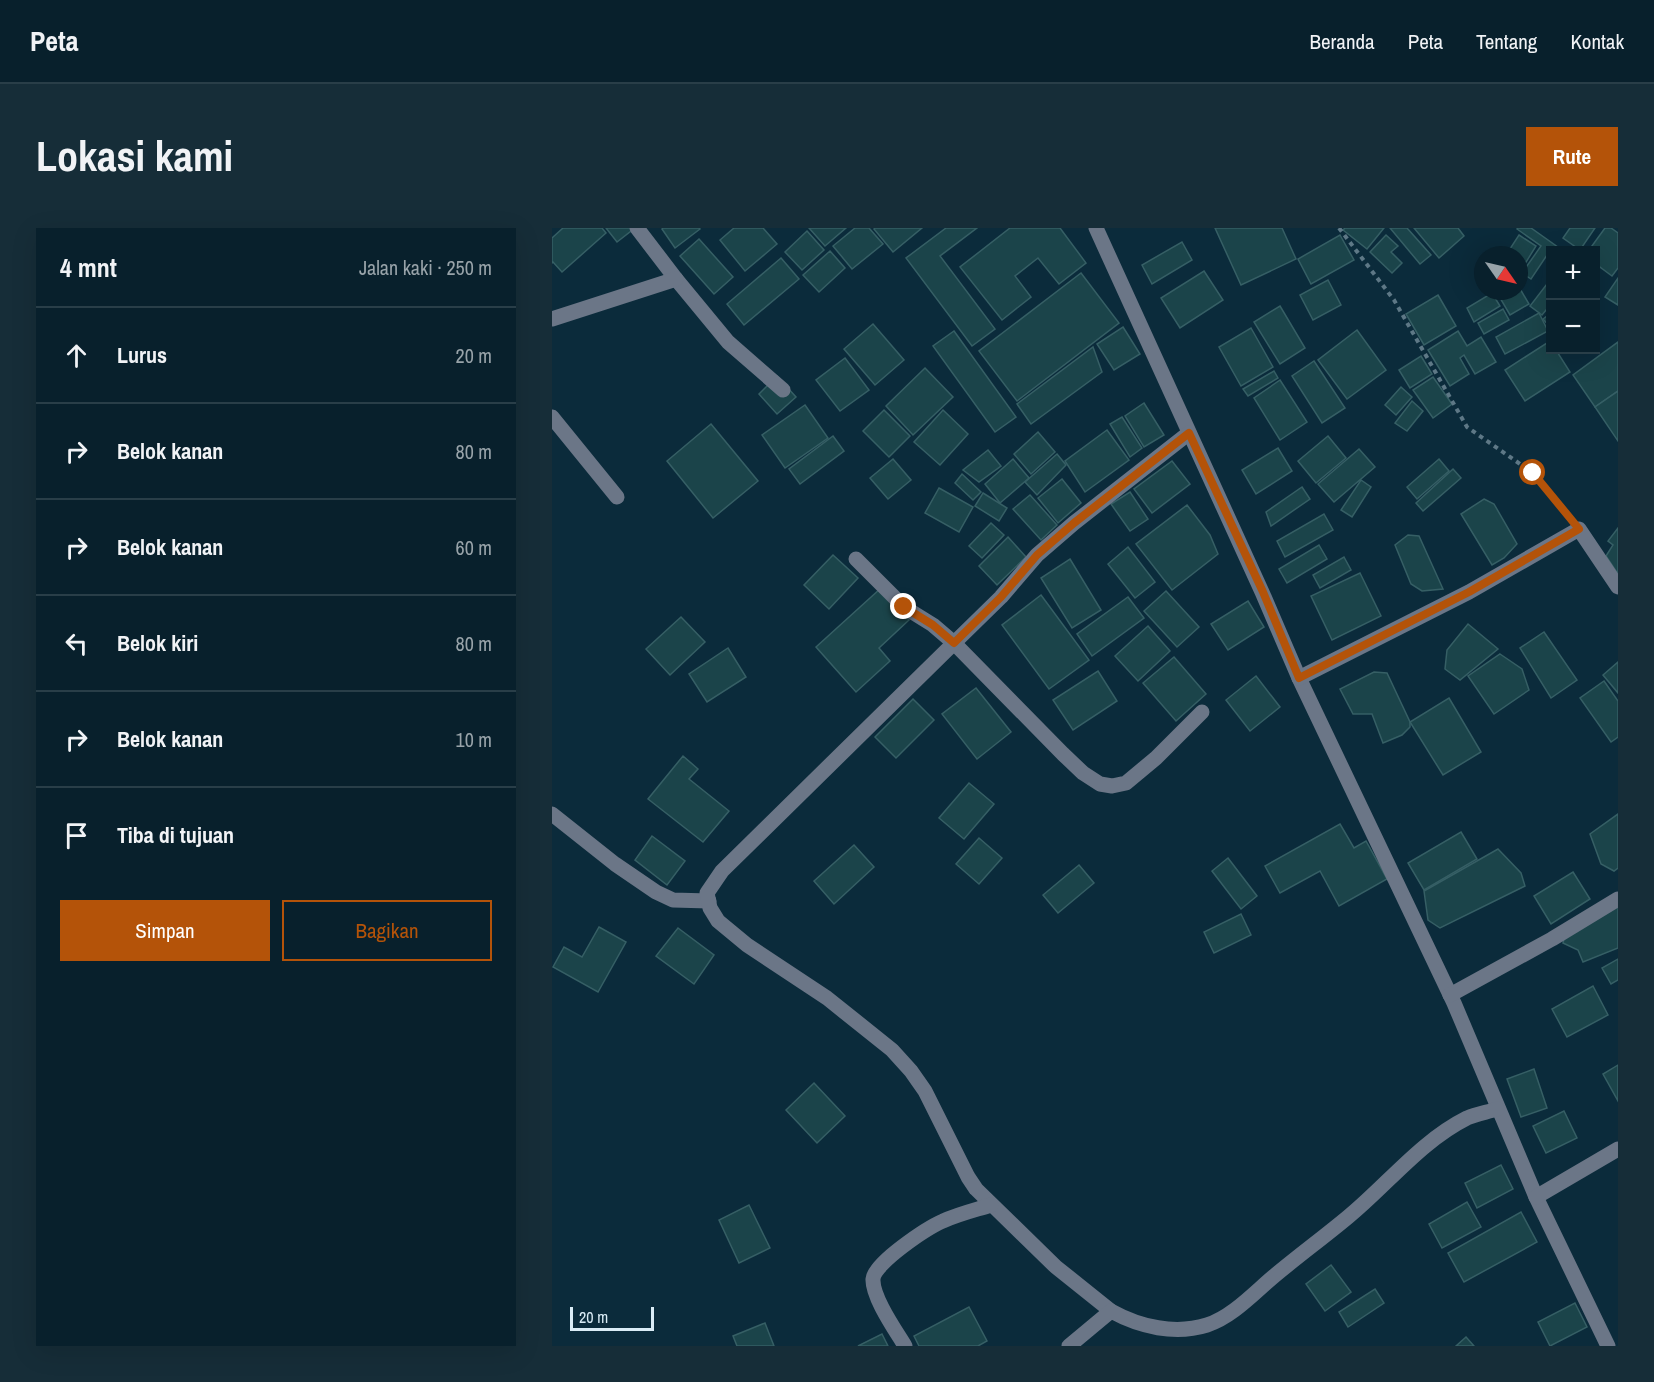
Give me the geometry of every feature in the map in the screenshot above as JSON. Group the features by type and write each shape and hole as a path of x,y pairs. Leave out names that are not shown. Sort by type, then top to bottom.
{"street":[{"path":"637,228 728,342 783,390"},
{"path":"1096,228 1263,592 1299,678 1450,995 1536,1197 1555,1232 1608,1346"},
{"path":"552,319 676,279"},
{"path":"552,417 617,496"},
{"path":"1189,433 1037,555 1001,597 722,871 708,893 710,908 718,921 747,945 827,998 892,1050 925,1091 968,1178 991,1205 1056,1267 1111,1311 1129,1321 1151,1327 1183,1329 1209,1325 1232,1311 1349,1217 1441,1134 1468,1117 1497,1109"},
{"path":"1299,678 1469,592 1579,529 1618,587"},
{"path":"856,559 904,607 933,625 954,643 1076,767 1100,784 1112,786 1126,783 1156,758 1202,712"},
{"path":"552,814 615,864 656,892 673,900 709,901"},
{"path":"1450,995 1552,939 1618,899"},
{"path":"1536,1197 1618,1149"},
{"path":"905,1346 876,1292 873,1279 877,1268 894,1253 942,1221 991,1205"},
{"path":"1070,1346 1111,1311"}],"path":[{"path":"1339,228 1394,300 1467,428 1533,473 1579,529"}],"building":[{"path":"563,228 602,228 606,233 562,272 552,263 552,238"},
{"path":"606,228 635,228 617,242"},
{"path":"663,228 699,228 700,229 675,248"},
{"path":"734,228 763,228 777,244 745,271 720,240"},
{"path":"809,228 846,228 825,246"},
{"path":"855,228 869,228 883,244 852,269 833,246"},
{"path":"875,228 922,228 893,252"},
{"path":"946,228 977,228 940,256 995,329 972,346 906,258"},
{"path":"1010,228 1060,228 1086,263 1059,284 1038,258 1015,276 1031,297 1002,320 960,267"},
{"path":"1215,228 1282,228 1296,259 1241,285"},
{"path":"1345,228 1384,228 1367,249 1343,230"},
{"path":"1390,228 1407,228 1431,255 1420,264"},
{"path":"1414,228 1458,228 1464,236 1439,258"},
{"path":"1531,228 1556,246 1546,246 1546,256 1531,279 1528,277 1528,264 1541,246 1517,229"},
{"path":"1570,228 1595,228 1583,246 1574,246 1563,238"},
{"path":"1605,228 1611,228 1618,233 1618,268 1612,276 1600,267 1600,246 1592,246"},
{"path":"807,231 824,250 802,270 785,252"},
{"path":"1340,235 1354,260 1311,284 1298,259"},
{"path":"1386,235 1398,246 1391,252 1402,263 1392,273 1370,252"},
{"path":"1519,235 1536,246 1528,259 1528,246 1512,246"},
{"path":"699,239 733,277 714,294 680,256"},
{"path":"1182,242 1192,260 1152,284 1142,265"},
{"path":"830,251 845,268 819,292 803,275"},
{"path":"781,258 799,279 744,325 727,304"},
{"path":"1204,271 1223,300 1180,328 1161,298"},
{"path":"1081,273 1119,323 1017,401 979,351"},
{"path":"1618,278 1618,305 1605,297"},
{"path":"1328,280 1341,305 1313,320 1300,295"},
{"path":"1546,285 1546,310 1542,315 1530,306"},
{"path":"1438,295 1456,326 1424,345 1406,314"},
{"path":"1480,300 1496,300 1500,306 1474,322 1467,308"},
{"path":"1501,300 1527,300 1529,304 1510,315"},
{"path":"1280,306 1305,348 1280,364 1254,322"},
{"path":"1503,309 1509,320 1484,334 1478,323"},
{"path":"1539,313 1546,327 1546,332 1505,354 1496,337"},
{"path":"873,324 904,360 875,385 844,349"},
{"path":"1123,327 1140,354 1114,370 1097,344"},
{"path":"1251,328 1273,367 1241,386 1219,347"},
{"path":"1357,330 1386,370 1347,399 1318,360"},
{"path":"954,331 1016,417 995,432 933,346"},
{"path":"1458,331 1467,346 1481,337 1496,362 1475,374 1464,355 1460,358 1469,374 1450,386 1428,350"},
{"path":"1618,342 1618,391 1595,407 1573,375"},
{"path":"1546,344 1546,354 1559,354 1570,372 1525,401 1505,370"},
{"path":"1093,347 1102,372 1031,424 1017,404"},
{"path":"1421,356 1432,374 1410,388 1399,370"},
{"path":"845,358 869,390 840,411 816,380"},
{"path":"1314,361 1345,408 1322,423 1292,376"},
{"path":"925,368 953,397 913,435 886,406"},
{"path":"1274,371 1278,378 1248,396 1243,389"},
{"path":"777,376 796,397 777,414 759,394"},
{"path":"1433,377 1452,404 1433,418 1413,390"},
{"path":"1280,380 1307,422 1280,440 1254,398"},
{"path":"1401,387 1412,397 1396,415 1385,405"},
{"path":"1618,391 1618,441 1595,407"},
{"path":"1412,401 1423,411 1407,431 1395,423"},
{"path":"1144,403 1164,435 1144,447 1125,416"},
{"path":"805,405 828,438 785,468 762,435"},
{"path":"884,410 910,436 889,457 863,431"},
{"path":"943,410 968,434 940,465 914,442"},
{"path":"1122,417 1142,448 1130,457 1110,424"},
{"path":"711,424 758,481 713,518 667,461"},
{"path":"1107,430 1129,460 1085,492 1065,461"},
{"path":"1038,432 1055,452 1031,474 1014,454"},
{"path":"833,436 844,451 800,484 789,469"},
{"path":"1328,436 1346,458 1316,483 1298,461"},
{"path":"1278,448 1292,471 1256,494 1242,470"},
{"path":"1359,449 1375,467 1334,502 1318,484"},
{"path":"988,450 1001,466 979,482 963,470"},
{"path":"1057,454 1066,465 1037,495 1025,482"},
{"path":"893,459 911,480 888,499 870,478"},
{"path":"1013,459 1029,478 1000,503 985,484"},
{"path":"1439,459 1449,471 1417,499 1407,487"},
{"path":"1172,461 1190,484 1152,513 1134,489"},
{"path":"1453,469 1461,478 1423,511 1416,503"},
{"path":"962,474 981,492 973,500 955,483"},
{"path":"1062,479 1081,503 1058,523 1038,498"},
{"path":"1361,480 1371,487 1352,517 1341,510"},
{"path":"1302,487 1310,499 1271,526 1266,512"},
{"path":"939,488 973,507 959,532 925,513"},
{"path":"1130,492 1148,519 1130,531 1111,504"},
{"path":"983,493 1007,508 999,521 975,506"},
{"path":"1030,495 1057,525 1041,540 1013,509"},
{"path":"1484,499 1494,504 1517,544 1504,558 1492,565 1461,514"},
{"path":"1187,505 1210,535 1218,554 1172,590 1136,544"},
{"path":"1324,514 1333,530 1285,557 1277,541"},
{"path":"991,523 1004,535 982,558 969,546"},
{"path":"1618,528 1618,574 1606,556 1613,545 1608,541"},
{"path":"1408,535 1419,536 1443,589 1422,591 1411,584 1395,545"},
{"path":"1008,537 1026,557 997,585 979,566"},
{"path":"1319,545 1327,559 1287,583 1279,569"},
{"path":"1128,547 1155,582 1135,598 1108,564"},
{"path":"833,555 858,578 829,609 804,585"},
{"path":"1344,557 1351,570 1320,588 1313,575"},
{"path":"1070,559 1101,610 1072,628 1041,578"},
{"path":"1360,573 1381,616 1332,640 1311,596"},
{"path":"881,588 909,620 879,648 890,661 856,692 816,647"},
{"path":"1166,591 1199,627 1177,647 1144,611"},
{"path":"1041,595 1089,660 1049,689 1002,625"},
{"path":"1128,597 1144,618 1092,656 1077,634"},
{"path":"1248,601 1264,627 1228,650 1211,624"},
{"path":"681,617 705,642 670,675 646,649"},
{"path":"1468,624 1498,649 1460,680 1445,669 1447,650"},
{"path":"1148,626 1170,651 1138,681 1115,656"},
{"path":"1544,632 1577,680 1551,698 1520,648"},
{"path":"728,648 746,677 707,702 689,674"},
{"path":"1500,654 1522,669 1529,690 1494,714 1468,676"},
{"path":"1174,657 1206,694 1176,721 1143,683"},
{"path":"1618,662 1618,693 1603,675"},
{"path":"1098,671 1117,701 1073,730 1053,700"},
{"path":"1374,672 1387,673 1410,722 1410,727 1402,735 1383,743 1372,714 1353,714 1340,689"},
{"path":"1256,676 1280,707 1250,731 1226,700"},
{"path":"1604,681 1618,701 1618,737 1611,742 1580,698"},
{"path":"976,688 1011,732 977,759 942,714"},
{"path":"1449,698 1481,752 1443,775 1410,722"},
{"path":"913,699 934,720 896,758 875,737"},
{"path":"683,756 698,769 689,779 729,811 703,842 648,799"},
{"path":"969,783 994,804 964,839 939,818"},
{"path":"1618,814 1618,868 1614,871 1601,864 1590,834"},
{"path":"1340,824 1354,848 1366,841 1387,879 1339,906 1320,871 1280,893 1265,866"},
{"path":"1461,832 1477,859 1424,890 1408,863"},
{"path":"652,836 685,861 667,885 635,860"},
{"path":"979,838 1002,858 979,884 956,864"},
{"path":"854,845 874,867 834,904 814,881"},
{"path":"1498,849 1521,873 1525,886 1440,928 1428,920 1424,891"},
{"path":"1228,858 1257,896 1241,909 1212,871"},
{"path":"1079,865 1094,883 1058,913 1043,895"},
{"path":"1573,872 1590,899 1551,924 1534,896"},
{"path":"1618,900 1618,948 1583,962 1578,950 1563,943 1565,934"},
{"path":"1241,914 1251,935 1214,953 1204,932"},
{"path":"599,927 626,942 598,992 553,967 564,947 582,957"},
{"path":"678,928 714,955 694,984 656,956"},
{"path":"1618,959 1618,980 1611,984 1602,968"},
{"path":"1593,986 1608,1015 1567,1037 1552,1009"},
{"path":"1618,1065 1618,1101 1603,1074"},
{"path":"1534,1069 1547,1108 1521,1117 1507,1079"},
{"path":"814,1083 845,1116 817,1143 786,1110"},
{"path":"1564,1111 1577,1138 1546,1153 1533,1126"},
{"path":"1501,1165 1513,1189 1477,1208 1465,1183"},
{"path":"1467,1202 1481,1227 1442,1248 1429,1224"},
{"path":"749,1205 770,1248 739,1263 719,1220"},
{"path":"1521,1212 1537,1242 1464,1282 1448,1253"},
{"path":"1331,1265 1351,1292 1325,1311 1306,1284"},
{"path":"1375,1289 1384,1303 1348,1327 1339,1312"},
{"path":"1575,1303 1587,1327 1550,1346 1538,1322"},
{"path":"969,1307 987,1341 978,1346 919,1346 914,1336"},
{"path":"765,1323 774,1346 737,1346 733,1336"},
{"path":"882,1334 888,1346 858,1346"},
{"path":"1466,1337 1474,1346 1456,1346"}],"route":[{"path":"904,607 933,625 954,643 1001,597 1037,555 1189,433 1263,592 1299,678 1469,592 1579,529 1533,473"}]}
